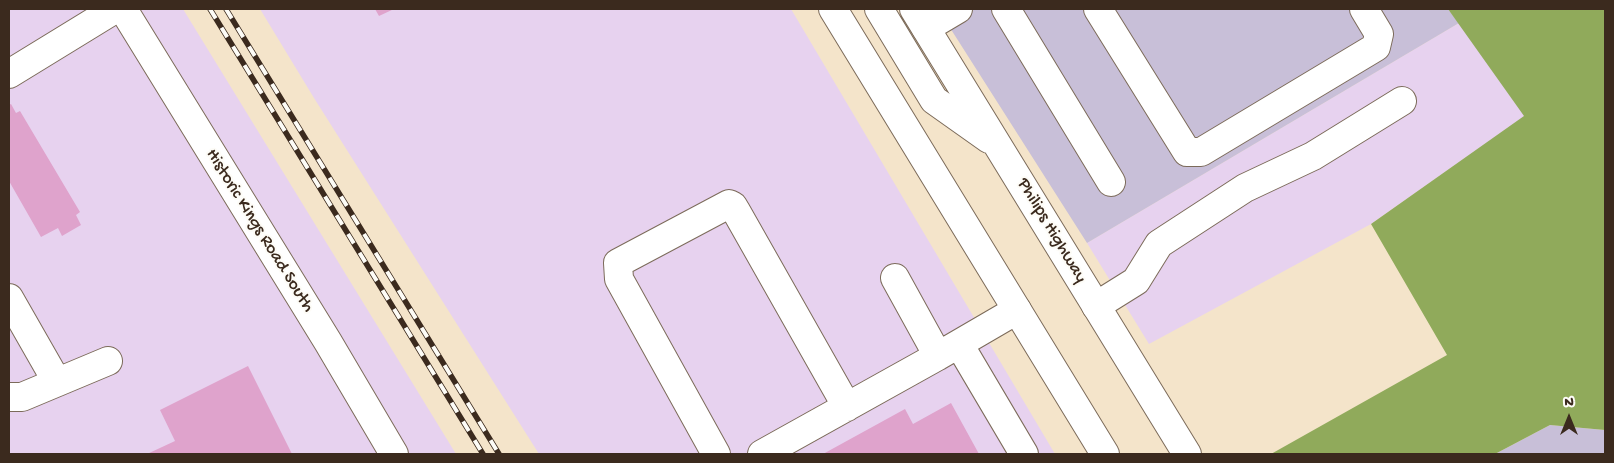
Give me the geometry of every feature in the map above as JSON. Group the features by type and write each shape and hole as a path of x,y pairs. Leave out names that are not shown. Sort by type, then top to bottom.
{"main road":[{"path":"9,74 115,9"},
{"name":"Historic Kings Road South","path":"123,9 394,454"},
{"path":"833,9 1105,454"},
{"path":"879,9 934,100 997,144"},
{"path":"920,18 958,9"},
{"path":"1006,9 1111,182"},
{"path":"1098,9 1186,152 1201,152 1376,47 1379,34 1364,9"},
{"name":"Philips Highway","path":"920,18 1187,454"},
{"path":"1096,306 1136,281 1159,244 1245,188 1313,156 1402,101"},
{"path":"716,454 619,279 617,269 618,263 729,204 736,211 847,407"},
{"path":"896,278 1024,454"},
{"path":"9,298 56,382"},
{"path":"762,454 1017,310"},
{"path":"9,397 22,397 108,361"}],"shaded area":[{"path":"9,9 183,9 456,454 9,454"},
{"path":"260,9 791,9 1055,454 539,454 314,98"},
{"path":"938,9 1448,9 1459,23 1087,243"},
{"path":"1459,23 1525,116 1371,224 1149,344 1087,243"},
{"path":"1550,425 1605,430 1605,454 1495,454"}],"green space":[{"path":"1448,9 1605,9 1605,430 1550,425 1495,454 1271,454 1447,355 1371,224 1524,116"}],"building":[{"path":"375,9 394,9 379,16"},
{"path":"11,104 16,113 20,111 80,212 76,215 81,225 62,236 58,228 41,237 9,181 9,105"},
{"path":"248,366 292,454 147,454 175,441 160,410"},
{"path":"951,403 979,454 823,454 905,409 913,424"}],"railway":[{"path":"210,9 483,454"},
{"path":"226,9 499,454"}]}
